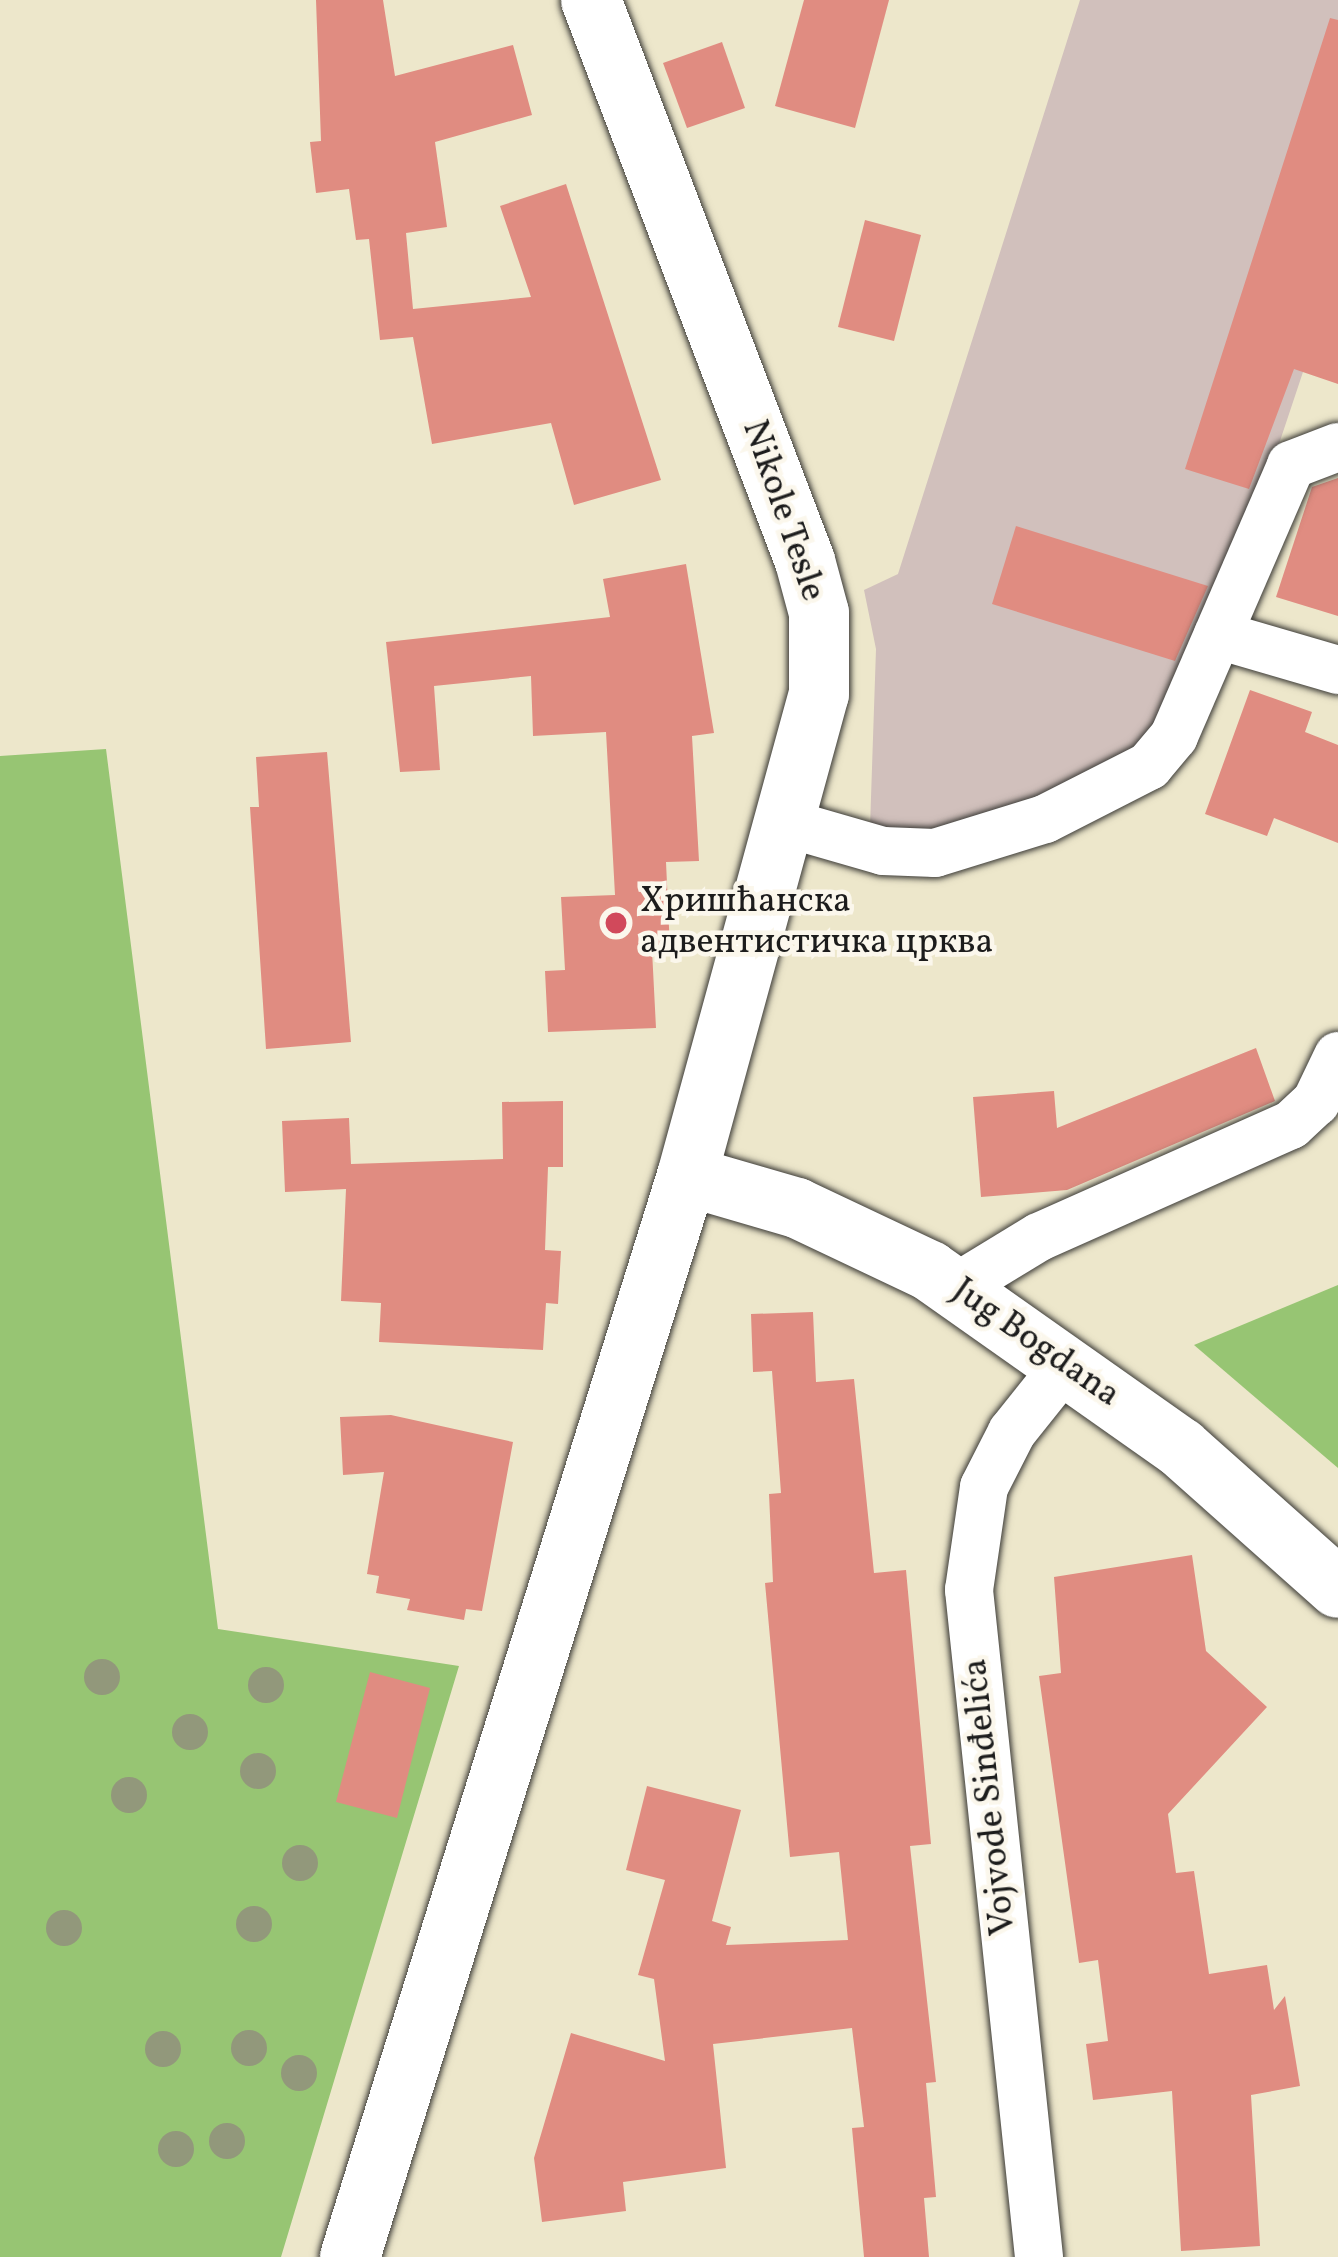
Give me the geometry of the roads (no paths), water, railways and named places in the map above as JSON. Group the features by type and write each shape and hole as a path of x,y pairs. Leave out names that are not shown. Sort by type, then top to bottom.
{"street":[{"name":"Nikole Tesle","path":"350,2257 687,1176 819,694 819,613 591,0"},
{"path":"786,823 883,851 935,853 1098,797 1149,766 1174,736 1292,464 1338,447"},
{"path":"1218,635 1338,670"},
{"path":"956,1288 1040,1237 1292,1125 1316,1102 1338,1056"},
{"name":"Jug Bogdana","path":"687,1176 797,1208 956,1288 1181,1448 1338,1588"},
{"name":"Vojvode Sinđelića","path":"1039,2257 970,1590 984,1486 1012,1432 1067,1363"}],"place":[{"name":"Хришћанска адвентистичка црква","path":"616,923"}]}
